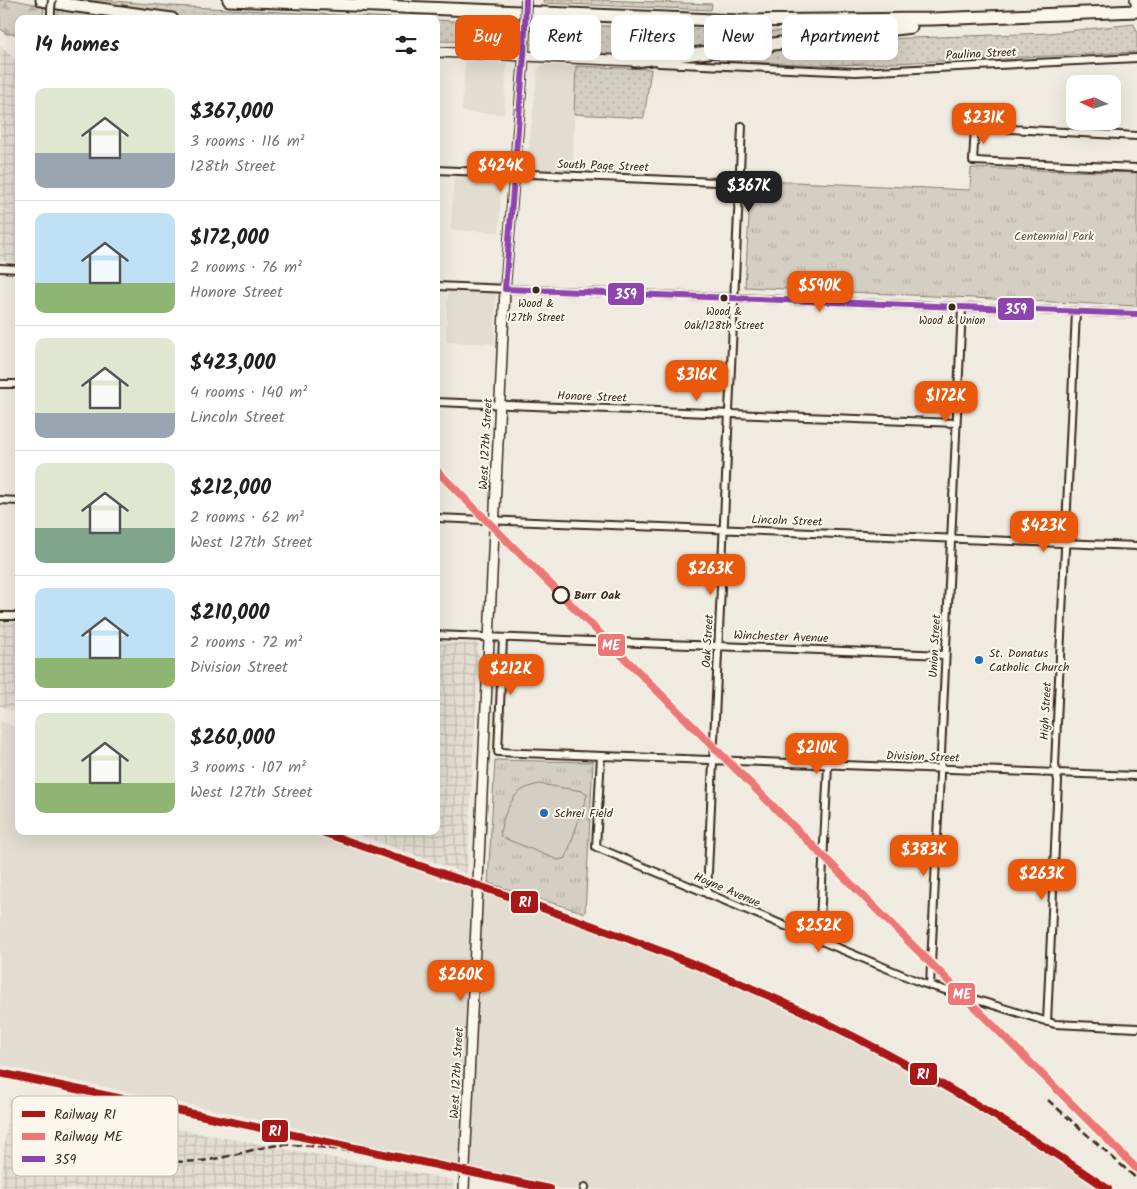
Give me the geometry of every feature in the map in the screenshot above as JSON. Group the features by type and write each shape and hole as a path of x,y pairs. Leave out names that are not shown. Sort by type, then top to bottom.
{"highway":[{"path":"42,0 70,6 141,15"},
{"path":"229,0 738,21 877,21 1137,11"},
{"path":"635,61 892,29 1044,15"}],"main road":[{"name":"West 127th Street","path":"464,1189 505,289 524,55 526,0"},
{"path":"1135,0 1137,6"},
{"name":"Paulina Street","path":"440,52 635,61"}],"street":[{"path":"51,15 52,0"},
{"name":"Paulina Street","path":"635,61 856,72 1137,58"},
{"name":"Oak Street","path":"707,894 742,126"},
{"path":"1137,136 975,128 973,161 1137,168"},
{"name":"South Page Street","path":"440,170 740,183"},
{"path":"0,268 15,269"},
{"path":"440,286 1137,314"},
{"name":"Union Street","path":"930,986 962,308"},
{"name":"High Street","path":"1047,1022 1058,785 1055,765 1076,312"},
{"path":"0,384 15,384"},
{"name":"Honore Street","path":"440,402 956,423"},
{"path":"0,500 15,501"},
{"name":"Lincoln Street","path":"440,518 1137,546"},
{"path":"0,616 15,616"},
{"name":"Winchester Avenue","path":"440,635 946,655"},
{"name":"Division Street","path":"503,638 498,752 1137,776"},
{"name":"Hoyne Avenue","path":"601,756 596,847 930,986 1055,1024 1137,1028"},
{"path":"819,941 828,765"}],"shaded area":[{"path":"0,45 15,59 15,262 0,261"},
{"path":"465,61 507,63 504,114 462,112"},
{"path":"542,65 576,66 572,183 525,179 538,69"},
{"path":"454,173 502,175 499,232 451,230"},
{"path":"448,289 496,291 494,344 446,342"},
{"path":"0,621 15,622 15,712 0,706"},
{"path":"440,642 479,644 467,874 359,835 440,835"},
{"path":"0,721 15,727 15,835 322,835 653,952 767,999 910,1071 1024,1138 1097,1189 564,1189 178,1102 178,1096 148,1096 0,1065"},
{"path":"9,1098 12,1099 12,1176 178,1176 178,1129 454,1180 453,1189 1,1189"}],"green space":[{"path":"0,0 14,0 44,6 43,15 15,15 15,34 6,34 0,28"},
{"path":"58,0 103,0 172,6 337,15 162,15"},
{"path":"543,0 712,4 711,10 543,3"},
{"path":"58,8 101,15 58,15"},
{"path":"440,20 455,21 455,41 440,41"},
{"path":"1134,24 1137,32 1137,52 825,65 718,60 772,60 772,50 782,49 782,60 898,60 898,38 1049,33"},
{"path":"601,26 611,26 611,54 601,53"},
{"path":"694,29 704,29 704,48 694,49"},
{"path":"772,31 782,31 782,39 772,40"},
{"path":"576,66 651,69 644,118 574,114"},
{"name":"Centennial Park","path":"971,168 1137,173 1137,306 745,287 751,180 970,190"},
{"name":"Schrei Field","path":"495,760 593,762 585,913 488,883"},
{"name":"Schrei Field","path":"539,784 582,791 587,795 566,858 558,860 501,837 500,833 507,810 515,796 529,787"}],"railway":[{"path":"1048,1100 1137,1179"},
{"path":"178,1162 204,1161 280,1145 307,1146 353,1152"}],"rail line":[{"name":"ME","path":"440,474 1137,1169"},
{"name":"RI","path":"331,835 624,937 684,960 802,1011 881,1051 958,1094 1034,1140 1108,1189"},
{"name":"RI","path":"0,1073 109,1096"},
{"name":"RI","path":"178,1111 550,1189"}],"transit line":[{"name":"359","path":"505,289 524,55 526,0"},
{"name":"359","path":"505,289 1137,314"}],"place":[{"name":"Wood & 127th Street","path":"536,290"},
{"name":"Wood & Oak/128th Street","path":"724,298"},
{"name":"Wood & Union","path":"952,307"},
{"name":"Burr Oak","path":"561,595"},
{"name":"St. Donatus Catholic Church","path":"979,660"},
{"name":"Schrei Field","path":"544,813"}]}
